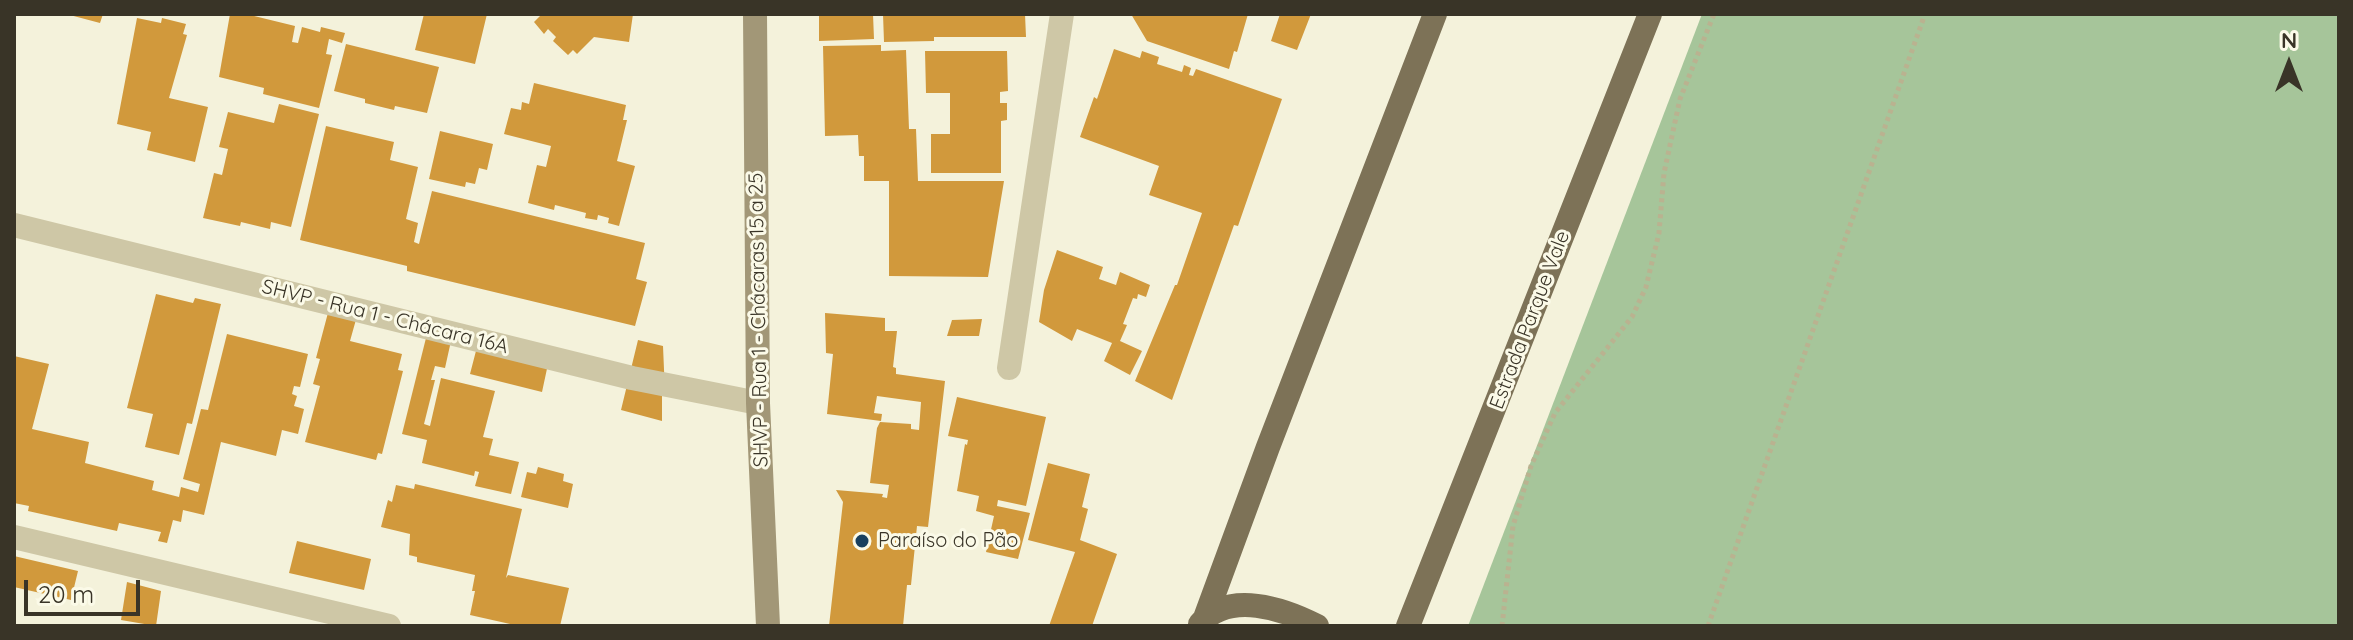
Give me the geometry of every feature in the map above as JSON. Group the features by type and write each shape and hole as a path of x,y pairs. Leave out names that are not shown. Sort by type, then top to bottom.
{"main road":[{"path":"1202,622 1435,14"},
{"name":"Estrada Parque Vale","path":"1408,626 1650,14"},
{"path":"1202,622 1232,607 1252,605 1295,615 1317,626"}],"street":[{"name":"SHVP - Rua 1 - Chácaras 15 a 25","path":"755,14 758,403 768,626"},
{"path":"1009,368 1062,14"},
{"name":"SHVP - Rua 1 - Chácara 16A","path":"14,225 632,378 758,403"},
{"path":"14,537 389,626"}],"path":[{"path":"1502,626 1513,526 1531,466 1555,413 1632,317 1646,287 1659,233 1664,173 1680,99 1714,14"},
{"path":"1708,626 1925,14"}],"green space":[{"path":"1702,14 2339,14 2339,626 1468,626"}],"building":[{"path":"66,14 103,14 100,23"},
{"path":"230,14 246,14 295,26 292,42 298,43 302,27 320,32 321,27 345,33 342,43 329,39 326,54 332,55 319,108 263,94 264,88 219,77"},
{"path":"424,14 487,14 475,64 415,50"},
{"path":"542,14 633,14 629,42 594,37 577,54 573,50 568,55 553,41 556,37 548,29 544,34 534,22"},
{"path":"819,14 873,14 874,39 819,41"},
{"path":"883,14 1025,14 1026,37 934,37 934,41 884,42"},
{"path":"1131,14 1248,14 1229,69 1147,41"},
{"path":"1280,14 1311,14 1297,50 1271,41"},
{"path":"137,18 161,23 162,18 186,24 183,34 187,35 169,98 208,107 195,162 147,150 151,132 117,124"},
{"path":"346,44 439,67 427,113 395,106 394,110 334,91"},
{"path":"881,45 881,51 906,50 909,129 916,129 918,181 1004,181 988,277 889,276 889,181 864,181 864,156 859,156 858,135 825,136 823,46"},
{"path":"1114,49 1140,58 1142,51 1159,57 1157,64 1182,72 1184,65 1191,68 1189,75 1193,76 1196,69 1282,99 1172,400 1135,381 1177,285 1202,213 1149,195 1159,166 1080,137"},
{"path":"925,51 1007,51 1008,91 1000,92 1000,103 1007,103 1007,120 1001,121 1001,173 931,173 931,134 950,134 950,93 926,93"},
{"path":"534,83 626,105 623,120 627,120 617,161 635,166 619,226 608,223 609,218 598,215 597,220 585,218 586,213 555,205 554,210 528,203 537,165 546,167 551,146 504,134 511,108 521,110 522,102 529,104"},
{"path":"279,104 319,114 291,227 271,222 270,229 241,222 240,226 203,218 214,173 222,175 228,149 219,147 228,112 274,123"},
{"path":"326,126 394,142 390,160 418,167 406,219 418,223 414,242 419,244 432,191 645,243 636,279 647,282 635,326 407,271 407,266 300,240"},
{"path":"440,131 493,144 487,170 479,168 475,184 466,182 465,187 429,179"},
{"path":"1057,250 1103,267 1099,279 1116,285 1120,272 1150,285 1146,297 1138,294 1137,299 1133,298 1123,324 1127,325 1120,341 1142,351 1130,375 1104,361 1112,343 1077,329 1072,341 1039,322 1044,290"},
{"path":"156,294 193,303 195,298 221,304 192,424 187,423 179,455 145,447 153,414 127,408"},
{"path":"329,309 357,316 350,341 402,354 398,370 403,371 382,454 378,453 376,460 305,442 320,386 313,384 320,359 316,358"},
{"path":"825,313 885,318 885,331 897,331 893,367 896,374 945,381 928,527 917,526 903,626 829,626 843,502 836,490 883,494 882,497 887,498 889,485 870,483 877,428 880,422 911,424 911,429 919,430 921,402 877,396 874,413 882,414 881,421 827,414 833,354 826,353"},
{"path":"982,319 979,336 947,336 952,320"},
{"path":"227,334 308,354 300,387 294,386 292,394 297,396 294,406 304,409 298,434 282,430 276,456 221,442 204,515 183,510 181,522 173,520 167,543 158,541 161,532 119,523 117,531 28,511 29,506 14,503 14,356 49,364 32,429 89,442 85,463 154,481 152,490 179,497 181,487 198,492 200,484 183,479 201,409 208,410"},
{"path":"427,334 451,341 445,368 435,366 431,380 435,380 424,424 430,426 441,378 495,391 483,437 493,439 489,455 519,462 511,494 475,486 479,472 475,471 474,476 422,463 427,440 402,434"},
{"path":"638,340 663,346 665,393 662,393 662,421 621,410"},
{"path":"477,347 548,364 542,392 470,374"},
{"path":"957,397 1046,417 1026,506 998,500 997,506 1030,513 1018,559 986,552 994,516 976,511 979,496 957,491 968,440 948,436"},
{"path":"1048,463 1090,474 1082,507 1088,509 1080,540 1117,554 1092,626 1049,626 1075,552 1028,540"},
{"path":"538,467 564,474 563,481 573,484 568,508 521,497 527,472 536,474"},
{"path":"415,484 522,509 506,578 508,575 569,588 560,626 519,626 470,615 475,575 417,562 417,557 409,555 410,534 381,527 388,500 392,502 396,485 414,489"},
{"path":"297,541 371,559 364,590 289,573"},
{"path":"14,556 78,571 71,600 14,587"},
{"path":"127,582 161,591 156,626 121,620"}],"place":[{"name":"Paraíso do Pão","path":"862,541"}]}
